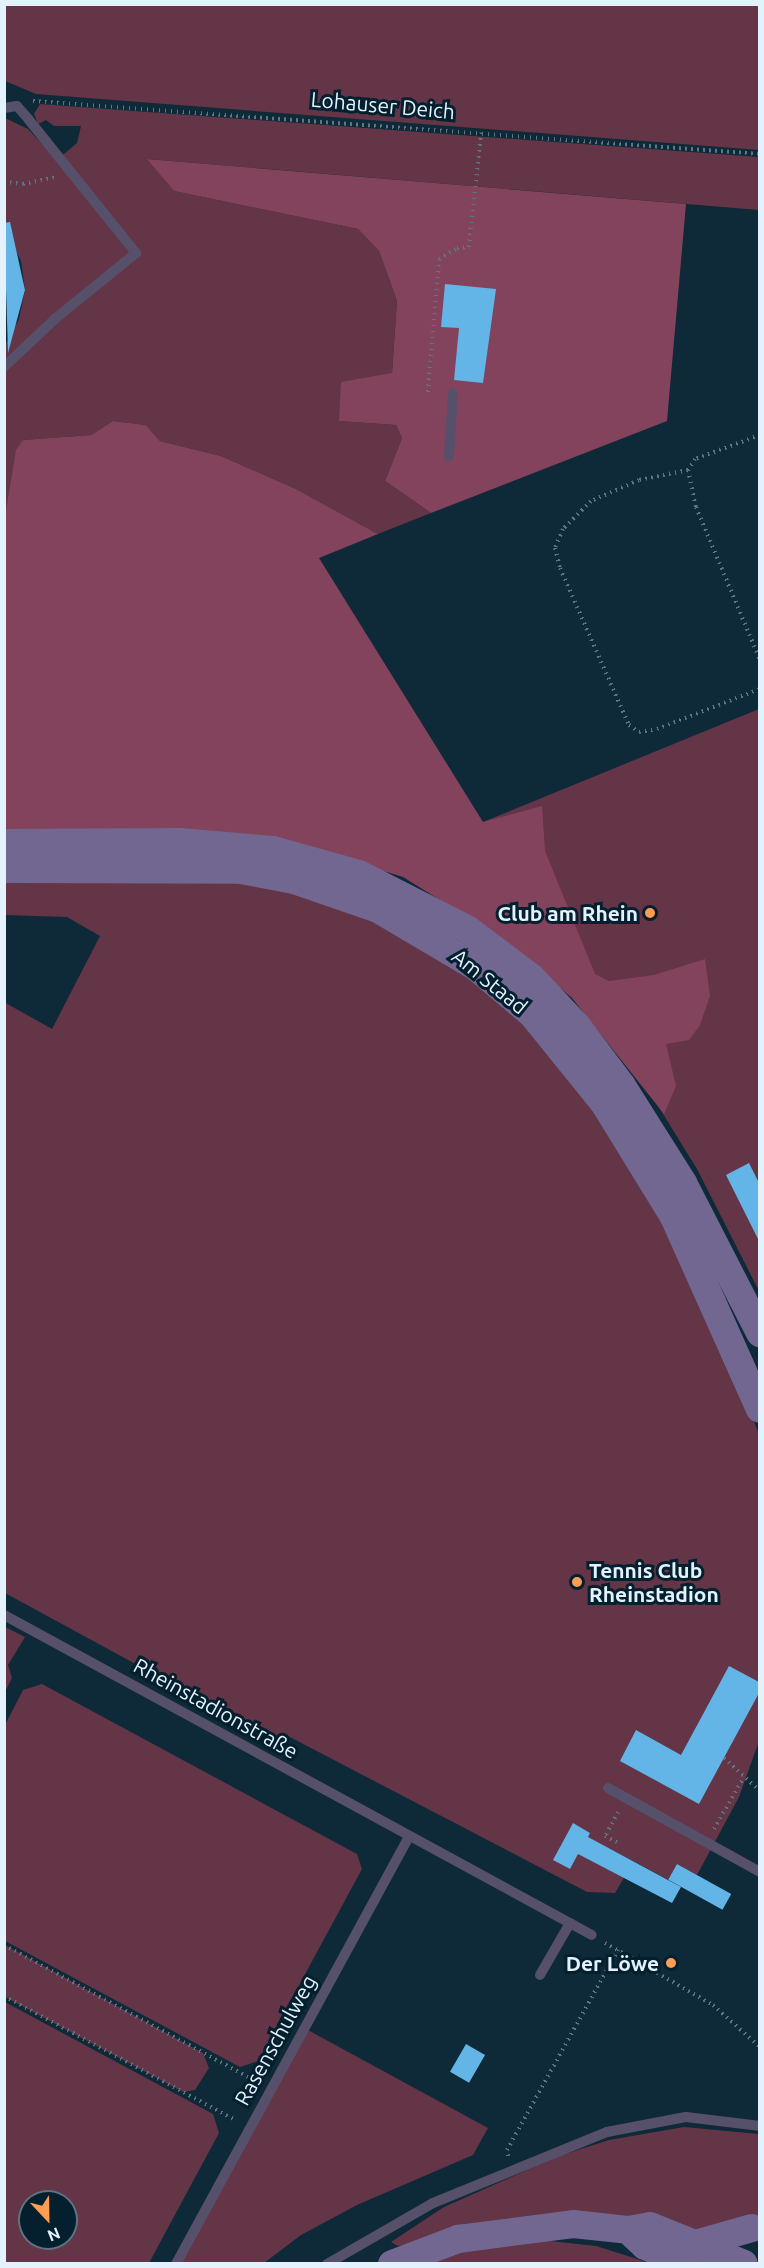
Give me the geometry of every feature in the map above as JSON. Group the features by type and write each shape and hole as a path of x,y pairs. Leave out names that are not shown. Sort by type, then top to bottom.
{"street":[{"name":"Am Staad","path":"4,843 180,842 273,850 359,874 467,929 532,978 577,1026 622,1086 688,1193 759,1333"},
{"name":"Am Staad","path":"4,869 241,870 334,892 378,909 450,948 532,1014 604,1103 674,1217 748,1346 759,1409"},
{"path":"693,2253 756,2221"},
{"path":"392,2264 434,2245 515,2228 573,2224 628,2230 650,2226 693,2253 739,2262 756,2221"}],"lane":[{"path":"4,108 16,106 136,253 56,318 4,367"},
{"path":"449,456 453,393"},
{"name":"Rheinstadionstraße","path":"4,1615 592,1935"},
{"path":"608,1788 759,1872"},
{"name":"Rasenschulweg","path":"176,2264 409,1836"},
{"path":"540,1975 570,1923"},
{"path":"327,2264 389,2225 556,2149 651,2121 720,2118 759,2126"}],"path":[{"name":"Lohauser Deich","path":"16,106 43,99 759,154"},
{"path":"428,392 439,259 458,248 469,247 481,133"},
{"path":"4,182 38,183 70,170"},
{"path":"759,435 695,459 688,470 696,507 759,660"},
{"path":"688,470 639,480 591,501 563,529 555,549 560,568 628,725 639,732 657,729 759,689"},
{"path":"724,1758 759,1791"},
{"path":"706,1843 744,1777"},
{"path":"619,1843 605,1836 626,1798"},
{"path":"592,1935 713,2005 759,2047"},
{"path":"4,1945 270,2089"},
{"path":"511,2169 507,2150 618,1950"},
{"path":"4,1996 249,2128"}],"shaded area":[{"path":"4,5 759,5 759,150 36,94 5,81"},
{"path":"40,104 759,157 759,210 148,159 174,191 358,229 379,251 397,301 392,373 340,421 396,425 402,438 385,481 431,513 378,534 296,489 221,456 160,441 146,425 113,421 91,435 23,440 5,523 5,345 19,319 25,290 21,261 5,230 5,118 28,129 57,160 77,143 81,126 54,126 46,120 38,124 34,114"},
{"path":"147,159 686,204 667,421 431,513 385,481 402,438 396,425 339,421 341,382 392,373 397,301 379,251 358,229 174,191"},
{"path":"113,421 146,425 160,441 221,456 296,489 378,534 319,558 483,822 542,806 545,851 595,974 609,981 654,975 705,959 710,996 700,1025 689,1040 666,1044 676,1086 664,1114 572,998 501,938 403,877 279,839 5,829 4,523 16,450 23,440 91,435"},
{"name":"Club am Rhein","path":"759,709 759,1291 697,1169 483,822"},
{"path":"5,879 243,881 306,890 457,962 569,1066 695,1276 759,1434 759,1741 739,1797 697,1875 677,1864 669,1880 614,1851 606,1866 625,1876 615,1893 587,1892 286,1735 281,1743 5,1593 4,1002 52,1029 100,936 67,917 5,915"},
{"path":"5,1627 25,1637 8,1665 12,1678 5,1692"},
{"path":"42,1684 357,1854 362,1869 258,2061 240,2067 5,1941 5,1725 23,1690"},
{"path":"5,1945 203,2053 209,2068 195,2090 183,2092 5,1997"},
{"path":"5,2002 213,2114 219,2133 149,2263 5,2263"},
{"path":"306,2029 488,2128 473,2155 357,2205 301,2235 264,2263 180,2264"},
{"path":"684,2127 759,2134 759,2246 755,2235 722,2245 638,2223 398,2246 391,2242 444,2207 559,2156 609,2140"},
{"path":"532,2239 596,2246 653,2264 421,2264 474,2245"}],"building":[{"path":"10,222 25,290 8,353 4,223"},
{"path":"445,284 496,289 483,383 454,380 459,328 441,327"},
{"path":"749,1163 759,1183 759,1241 726,1175"},
{"path":"729,1666 759,1682 759,1693 699,1804 620,1761 636,1730 681,1755"},
{"path":"573,1823 590,1833 588,1837 681,1887 672,1903 578,1854 570,1869 553,1860"},
{"path":"677,1864 731,1894 722,1910 668,1880"},
{"path":"466,2044 485,2055 469,2083 450,2072"}],"place":[{"name":"Club am Rhein","path":"650,913"},
{"name":"Tennis Club Rheinstadion","path":"577,1582"},
{"name":"Der Löwe","path":"671,1963"}]}
